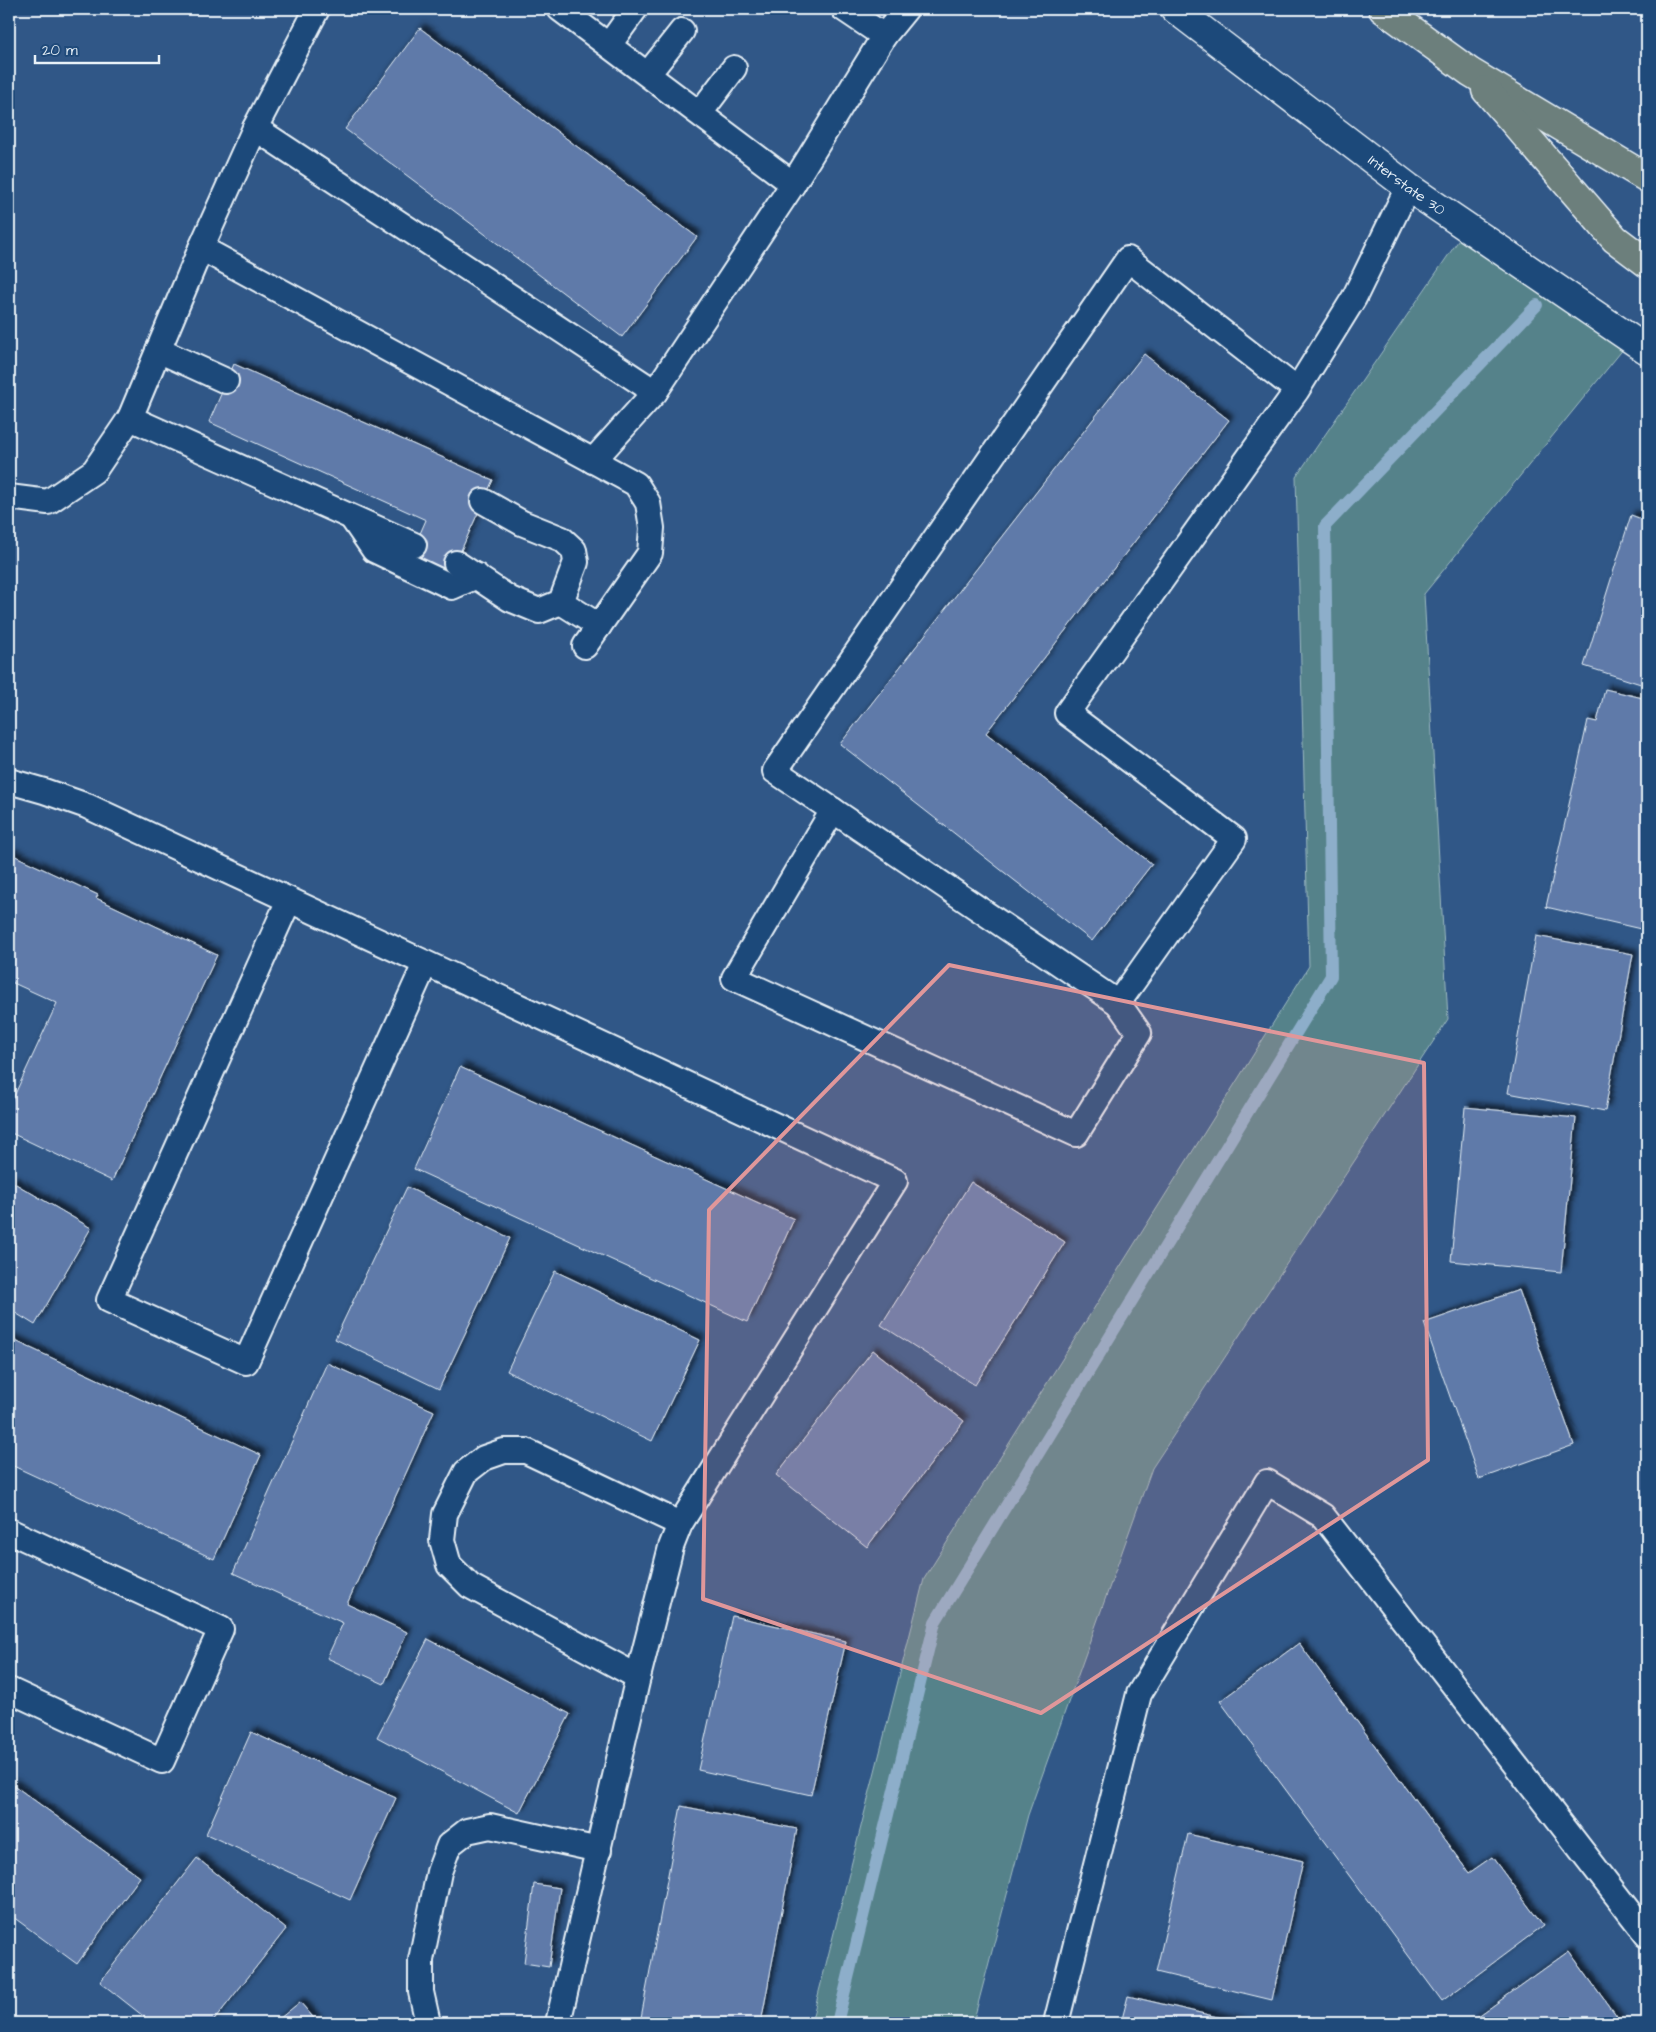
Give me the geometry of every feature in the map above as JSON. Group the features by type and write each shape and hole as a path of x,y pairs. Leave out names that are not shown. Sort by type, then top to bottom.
{"highway":[{"path":"1383,9 1470,72 1647,178"},
{"path":"1470,72 1615,239 1647,263"}],"main road":[{"name":"Interstate 30","path":"1175,9 1408,187 1647,350"}],"lane":[{"path":"9,497 48,502 94,472 130,418 201,248 255,128 317,9"},
{"path":"560,9 792,184"},
{"path":"609,45 635,9"},
{"path":"844,9 884,36"},
{"path":"593,461 655,392 792,184 884,36 906,9"},
{"path":"648,74 682,31"},
{"path":"700,113 734,68"},
{"path":"255,128 655,392"},
{"path":"1118,1003 1234,839 1068,713 1297,390 1354,298 1408,187"},
{"path":"201,248 636,484 648,503 652,528 650,553 586,646"},
{"path":"833,810 734,978 1076,1134 1139,1033 1118,1003 833,810 775,771 1128,259 1297,390"},
{"path":"158,350 226,381"},
{"path":"130,418 414,545"},
{"path":"456,562 510,599 539,611 560,602 576,562 574,550 562,539 522,523 483,501"},
{"path":"352,518 374,550 452,587 477,576"},
{"path":"560,602 599,626"},
{"path":"9,781 87,806 895,1182 680,1524 671,1547 638,1677 558,2023"},
{"path":"289,900 109,1300 246,1362 425,964"},
{"path":"638,1677 470,1586 449,1564 442,1540 445,1514 466,1472 484,1458 504,1451 526,1451 680,1524"},
{"path":"1056,2023 1139,1694 1267,1482 1322,1516 1647,1935"},
{"path":"9,1531 221,1629 162,1761 9,1690"},
{"path":"428,2023 421,1992 421,1960 439,1872 449,1845 467,1831 490,1826 599,1850"}],"highlighted area":[{"path":"949,965 1424,1063 1428,1460 1041,1713 703,1599 709,1210"}],"green space":[{"path":"1467,228 1629,342 1424,594 1448,1019 1152,1468 1028,1815 973,2023 811,2023 924,1579 1309,966 1296,477"}],"building":[{"path":"420,28 697,237 622,337 345,129"},
{"path":"1144,354 1229,420 986,733 1152,864 1092,941 840,744"},
{"path":"234,364 493,480 448,579 408,561 426,520 209,422"},
{"path":"1631,515 1647,521 1647,686 1584,666"},
{"path":"1605,689 1647,699 1647,920 1645,930 1546,907 1588,720 1597,722"},
{"path":"9,853 98,895 96,898 217,955 112,1181 9,1132 9,1107 57,1003 9,981"},
{"path":"1536,936 1633,954 1605,1111 1508,1093"},
{"path":"460,1067 794,1219 747,1322 414,1169"},
{"path":"1465,1107 1576,1118 1561,1272 1451,1261"},
{"path":"9,1180 91,1228 35,1325 9,1309"},
{"path":"971,1182 1065,1242 975,1385 881,1325"},
{"path":"407,1187 510,1238 439,1389 335,1339"},
{"path":"555,1271 700,1340 652,1441 507,1371"},
{"path":"1519,1290 1574,1445 1479,1479 1424,1323"},
{"path":"9,1338 261,1455 214,1559 9,1464"},
{"path":"873,1350 964,1421 867,1547 776,1475"},
{"path":"327,1363 434,1411 347,1604 407,1632 384,1684 327,1658 343,1623 233,1573"},
{"path":"732,1616 846,1641 811,1795 698,1770"},
{"path":"428,1639 570,1714 519,1813 377,1737"},
{"path":"1299,1643 1469,1873 1492,1857 1543,1926 1442,2001 1220,1701"},
{"path":"251,1732 396,1798 350,1900 206,1834"},
{"path":"12,1784 140,1877 77,1964 9,1914 9,1788"},
{"path":"681,1806 797,1829 761,2023 640,2023"},
{"path":"1188,1834 1303,1861 1272,2000 1156,1972"},
{"path":"197,1858 286,1929 212,2023 152,2023 100,1982"},
{"path":"534,1884 560,1888 549,1967 524,1963"},
{"path":"1569,1951 1621,2023 1469,2023"},
{"path":"1128,1996 1243,2023 1121,2023"},
{"path":"300,2002 318,2023 274,2023"}],"waterway":[{"path":"837,2023 935,1622 1331,976 1325,526 1537,305"}]}
